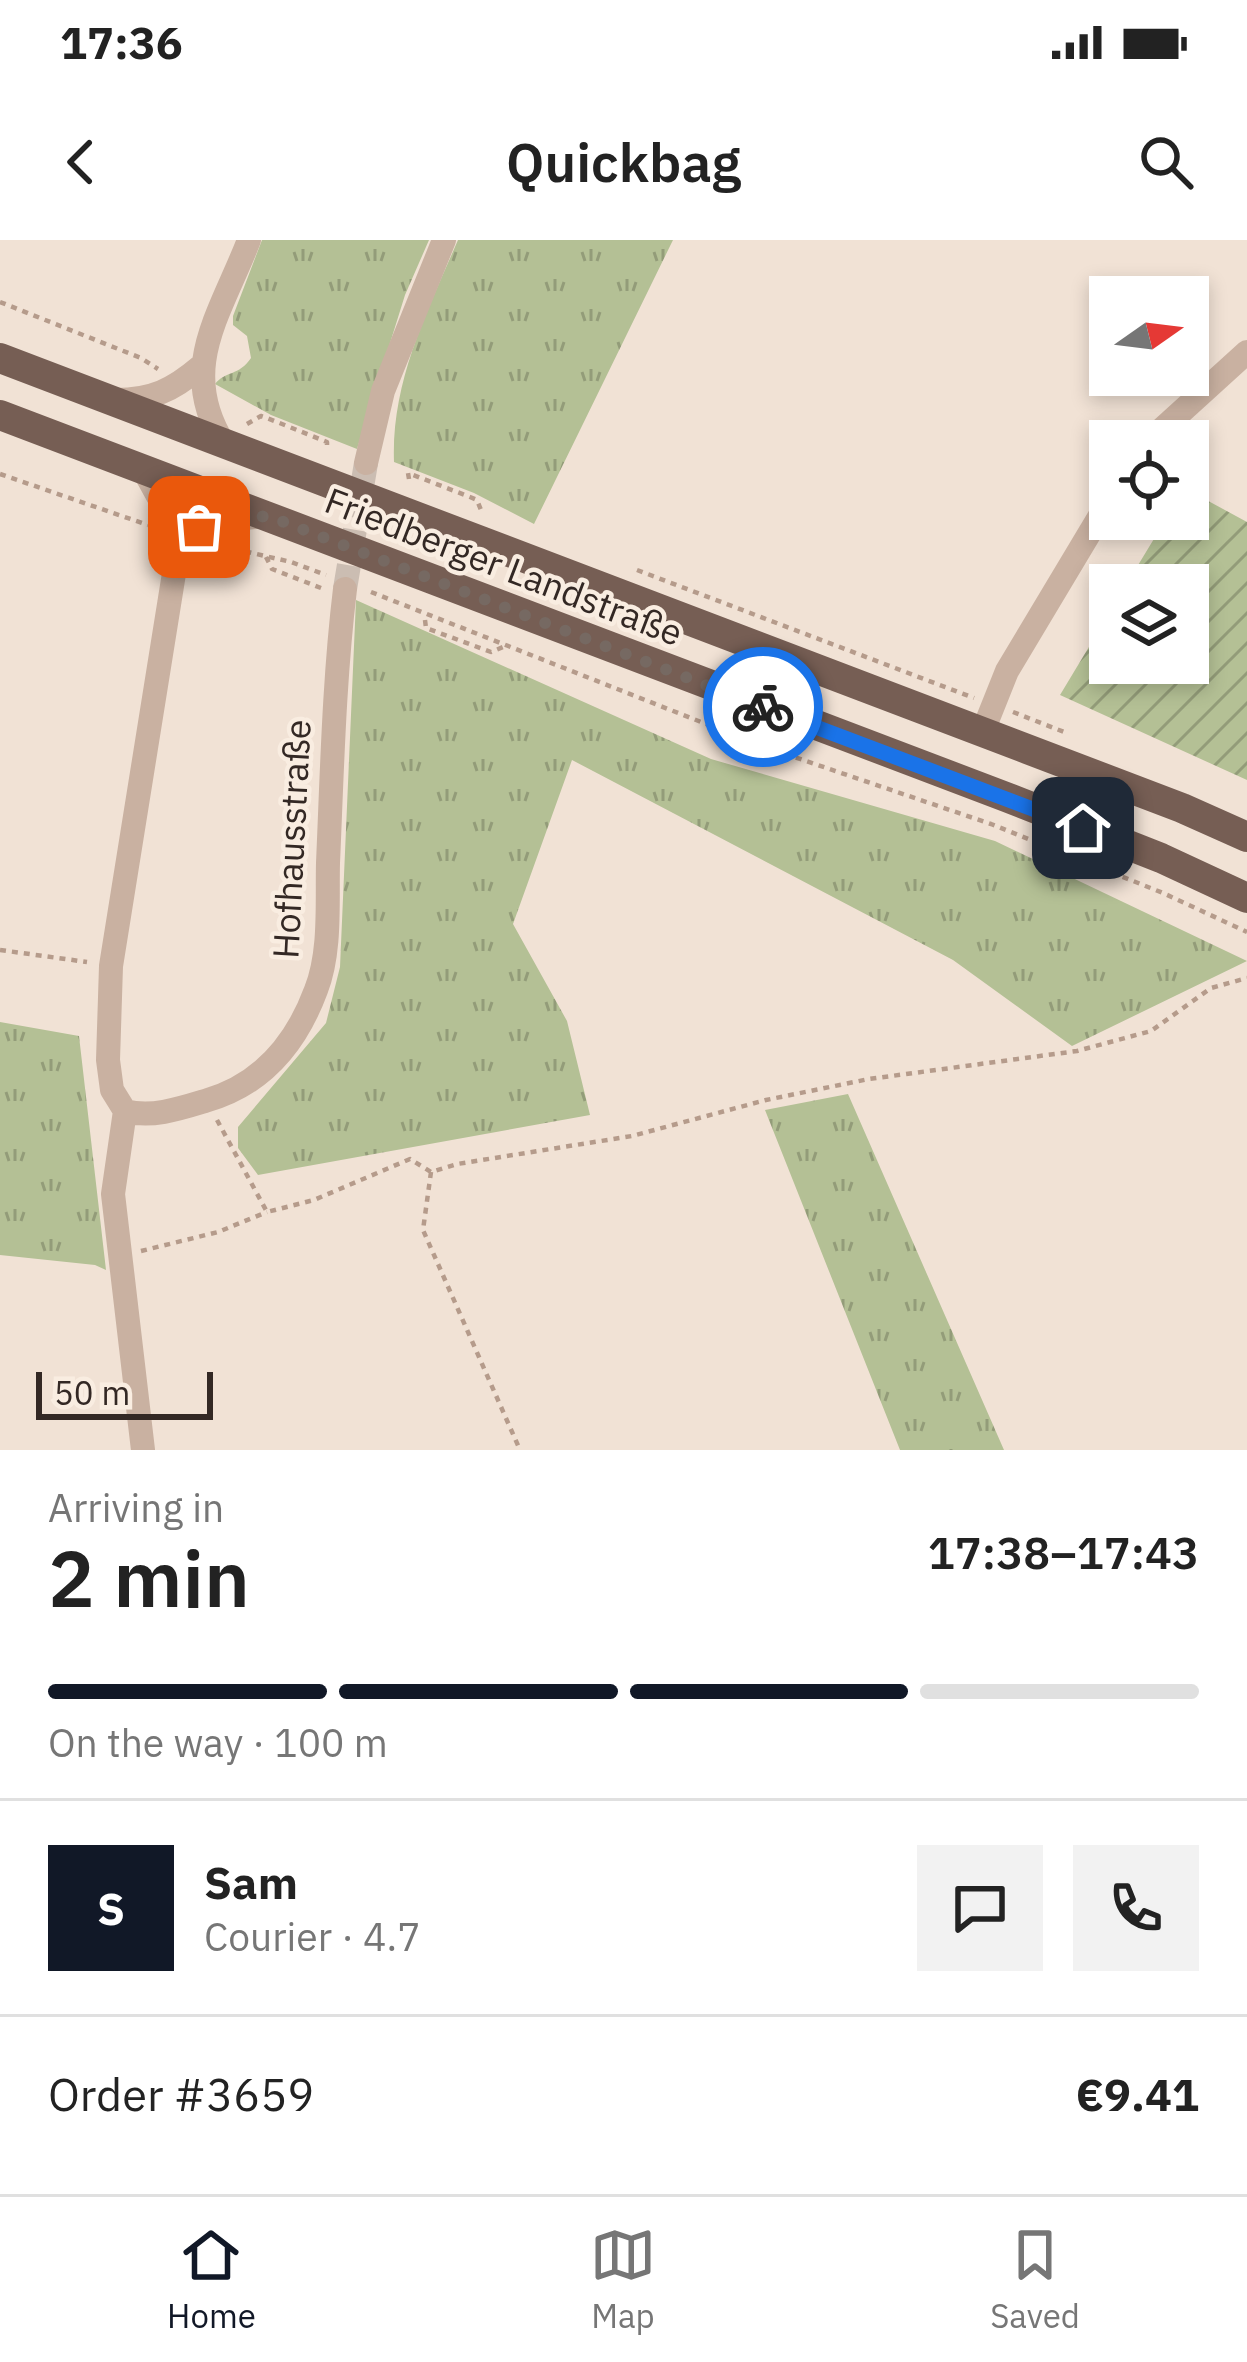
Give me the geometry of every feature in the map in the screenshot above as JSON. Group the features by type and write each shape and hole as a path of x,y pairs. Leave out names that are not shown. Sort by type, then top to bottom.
{"main road":[{"name":"Friedberger Landstraße","path":"0,358 111,400 235,434 306,475 982,731 1247,837"},
{"name":"Friedberger Landstraße","path":"0,415 1028,806 1247,898"}],"street":[{"path":"111,400 142,400 190,375 249,240"},
{"path":"366,463 382,391 444,240"},
{"path":"1172,420 1247,352"},
{"path":"190,375 208,419 235,434"},
{"path":"143,470 180,536 111,966 107,1060 112,1090 124,1111 113,1194 143,1450"},
{"path":"180,536 224,520 268,516"},
{"path":"982,731 1007,671 1089,534"},
{"name":"Hofhausstraße","path":"124,1111 149,1114 209,1100 267,1071 297,1033 319,985 344,585"}],"path":[{"path":"0,302 190,375"},
{"path":"235,434 261,416 327,442 327,448"},
{"path":"409,479 408,473 477,500 484,515"},
{"path":"266,557 272,568 319,587"},
{"path":"314,571 762,746 992,824 1247,932"},
{"path":"425,620 426,628 491,652 508,645"},
{"path":"0,950 111,966"},
{"path":"119,1265 139,1251 218,1232 314,1200 410,1159 430,1172 632,1136 766,1100 869,1079 1077,1051 1151,1031 1211,988 1247,978"},
{"path":"209,1100 240,1168 267,1212"},
{"path":"430,1172 423,1230 520,1450"}],"green space":[{"path":"262,240 429,240 405,295 357,449 271,415 215,384 251,358 247,336 233,325 233,316"},
{"path":"458,240 673,240 534,524 474,493 394,462 405,376"},
{"path":"1209,501 1247,522 1247,780 1060,695 1089,647 1089,684 1209,684 1209,564 1139,564 1153,540 1209,540"},
{"path":"356,600 711,759 995,841 1247,961 1072,1046 953,960 572,760 513,924 567,1021 590,1115 258,1175 238,1148 238,1127 326,1023 340,967"},
{"path":"0,1022 79,1036 106,1270 0,1255"},
{"path":"848,1094 1004,1450 900,1450 765,1110"}],"tunnel":[{"path":"345,589 366,463"}],"way so far":[{"path":"199,527 268,516 763,707"}],"route":[{"path":"763,707 1083,828"}]}
